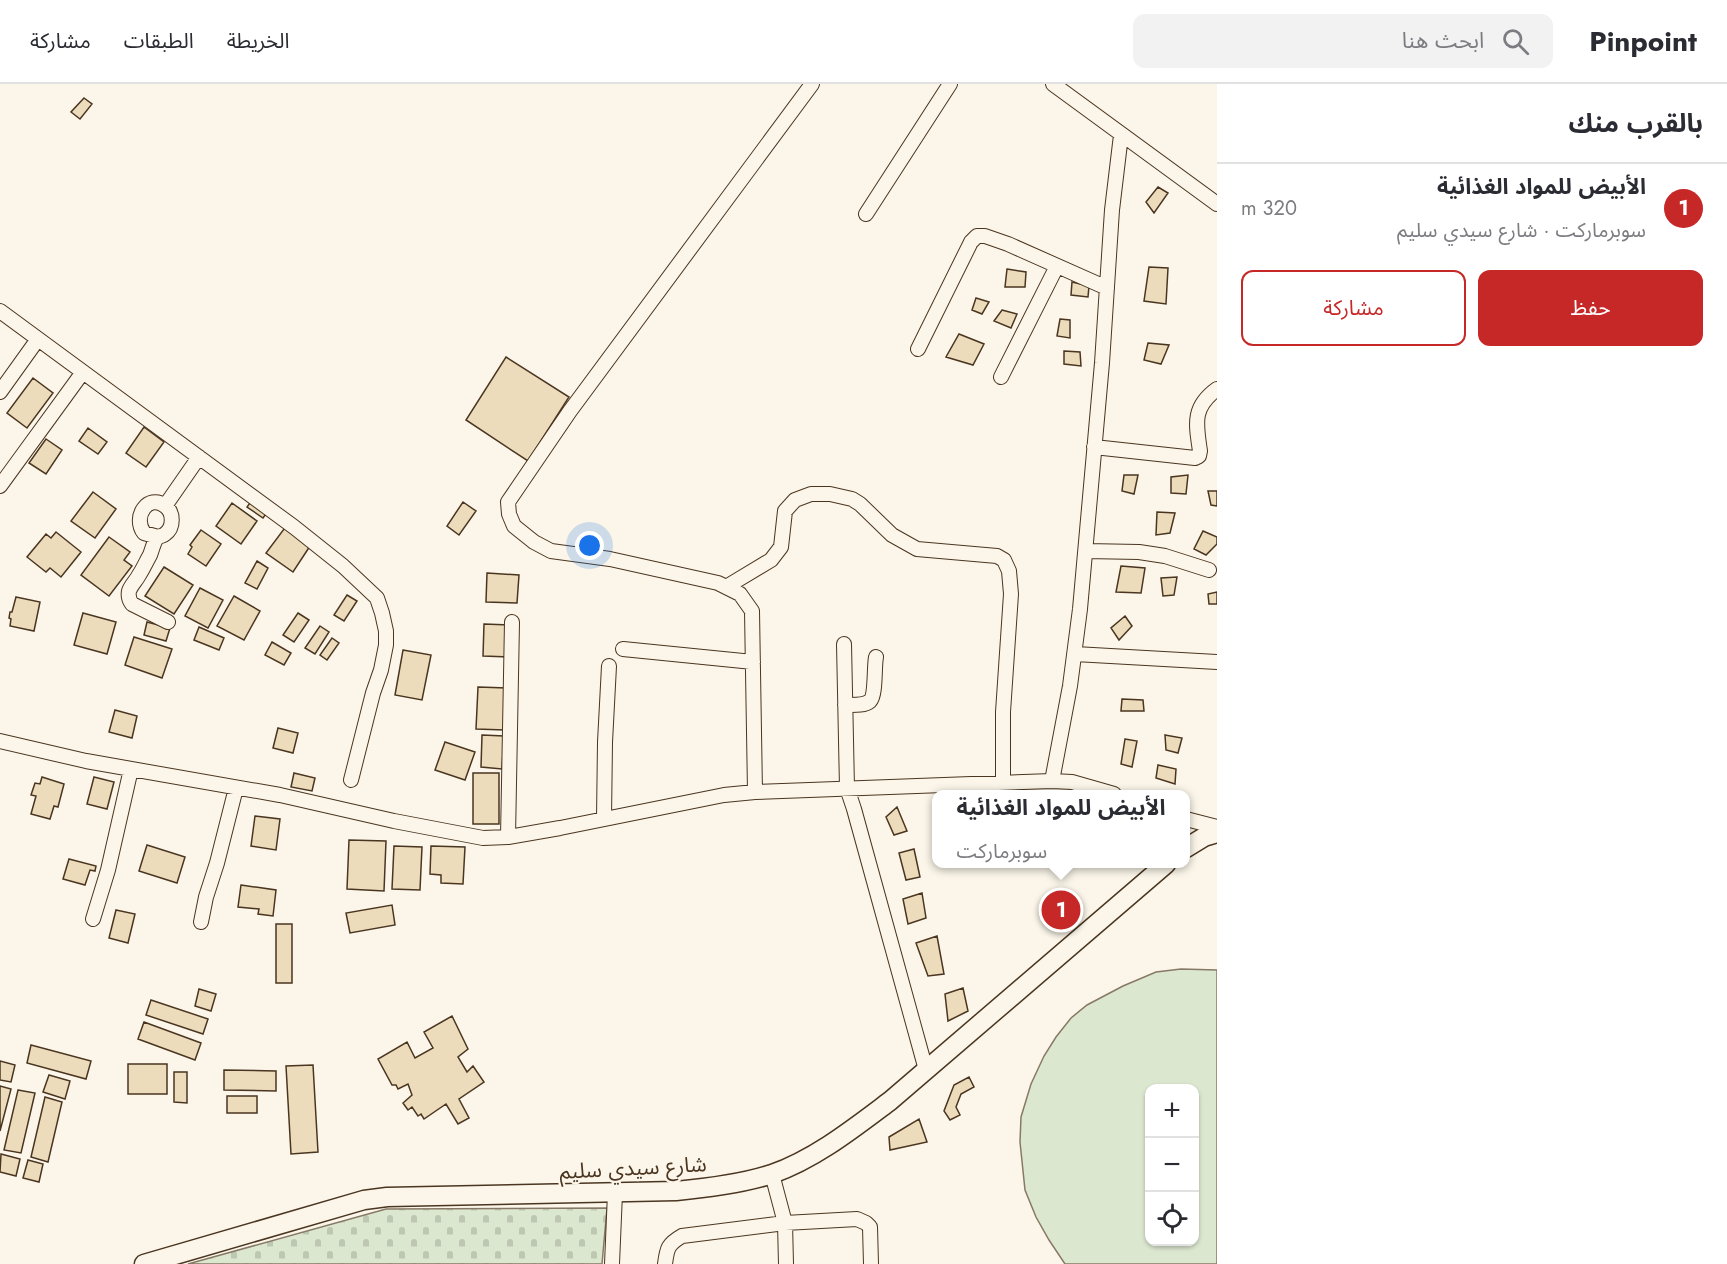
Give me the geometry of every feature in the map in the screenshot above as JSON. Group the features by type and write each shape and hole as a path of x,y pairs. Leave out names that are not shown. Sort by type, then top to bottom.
{"main road":[{"path":"1190,845 1217,833"},
{"name":"شارع سيدي سليم","path":"144,1264 364,1200 387,1197 706,1189 772,1174 805,1158 851,1130 927,1070 1161,868"}],"street":[{"path":"755,792 752,611 741,594 718,583 698,578 610,559 551,551 534,542 514,526 509,514 508,502 570,411 812,84"},
{"path":"866,213 950,84"},
{"path":"1053,84 1217,204"},
{"path":"1052,781 1075,654 1086,551 1112,210 1121,135"},
{"path":"918,349 971,242 977,236 985,236 1008,244 1107,288"},
{"path":"1000,377 1057,266"},
{"path":"0,311 294,527 343,566 377,598 386,631 386,645 351,780"},
{"path":"0,392 38,339"},
{"path":"0,486 83,372"},
{"path":"1094,447 1196,458 1200,451 1196,419 1199,409 1209,395 1217,389"},
{"path":"165,506 199,457"},
{"path":"726,587 771,560 781,547 785,511 795,500 811,494 830,494 852,499 861,504 892,535 917,549 997,556 1004,560 1009,571 1011,594 1003,712 1003,782"},
{"path":"158,537 144,533 140,526 142,510 150,504 165,506 171,514 171,525 167,533 158,537 130,588 129,598 132,604 168,622"},
{"path":"1086,551 1139,552 1165,556 1209,570"},
{"path":"508,837 512,622"},
{"path":"844,644 847,788 927,1070"},
{"path":"623,649 753,662"},
{"path":"1075,654 1217,662"},
{"path":"845,705 863,704 871,700 874,692 876,657"},
{"path":"604,819 609,666"},
{"path":"0,741 86,761 280,795 483,838 508,837 724,795 755,792 1052,781 1072,782 1098,790"},
{"path":"93,919 108,870 131,769"},
{"path":"201,922 236,788"},
{"path":"1190,820 1217,826"},
{"path":"772,1174 785,1223 786,1264"},
{"path":"612,1264 615,1193"},
{"path":"665,1264 667,1249 682,1236 785,1223 857,1219 870,1227 871,1264"}],"green space":[{"path":"1181,969 1217,970 1217,1264 1065,1264 1036,1217 1025,1190 1020,1142 1021,1117 1031,1084 1044,1056 1071,1018 1087,1005 1156,972"},
{"path":"607,1208 602,1264 188,1264 386,1209"}],"building":[{"path":"84,98 92,104 80,119 71,112"},
{"path":"1158,187 1168,193 1154,213 1146,202"},
{"path":"1149,267 1168,268 1166,304 1144,301"},
{"path":"1007,269 1026,272 1025,287 1005,287"},
{"path":"1072,282 1089,286 1088,297 1071,295"},
{"path":"976,298 989,302 982,314 972,310"},
{"path":"1002,310 1017,314 1011,328 994,321"},
{"path":"1060,319 1070,320 1070,338 1057,336"},
{"path":"959,334 984,344 973,365 946,357"},
{"path":"1148,343 1169,345 1161,364 1144,360"},
{"path":"1064,351 1080,352 1081,366 1064,364"},
{"path":"506,357 569,397 528,461 466,420"},
{"path":"33,378 53,393 27,428 7,413"},
{"path":"144,427 164,442 146,467 126,453"},
{"path":"88,428 107,442 98,454 79,441"},
{"path":"46,439 62,450 46,474 29,463"},
{"path":"1124,475 1138,475 1134,494 1122,491"},
{"path":"1188,475 1186,494 1171,493 1171,477"},
{"path":"1208,491 1217,491 1217,506 1211,505"},
{"path":"93,492 116,509 95,538 71,521"},
{"path":"252,500 268,511 263,518 247,507"},
{"path":"463,502 476,511 459,535 447,526"},
{"path":"232,503 257,521 241,544 216,526"},
{"path":"1157,512 1175,513 1170,533 1156,535"},
{"path":"287,525 310,546 293,572 266,553"},
{"path":"201,530 221,544 206,566 188,554 192,547 190,545"},
{"path":"1203,531 1217,537 1217,544 1206,555 1194,549"},
{"path":"56,532 81,552 61,577 50,568 46,572 27,557 46,534 51,538"},
{"path":"109,537 130,552 124,560 132,566 109,596 81,575"},
{"path":"257,561 268,568 257,589 245,583"},
{"path":"1121,566 1145,568 1141,593 1116,592"},
{"path":"164,567 193,585 174,614 145,596"},
{"path":"487,573 519,575 517,603 486,602"},
{"path":"1177,577 1174,595 1163,596 1161,578"},
{"path":"200,588 223,600 208,628 185,616"},
{"path":"1217,592 1217,604 1209,604 1208,594"},
{"path":"347,595 357,601 344,621 334,615"},
{"path":"234,596 260,611 244,640 217,626"},
{"path":"16,597 40,602 34,631 10,626 10,612 12,612"},
{"path":"83,613 116,622 107,654 74,645"},
{"path":"298,613 309,620 294,642 283,635"},
{"path":"1125,616 1132,626 1119,640 1111,628"},
{"path":"147,622 170,628 166,641 144,635"},
{"path":"484,624 511,625 510,657 483,656"},
{"path":"320,626 329,632 315,654 305,648"},
{"path":"199,627 224,638 219,650 194,640"},
{"path":"134,637 172,649 162,678 125,665"},
{"path":"332,638 339,643 327,660 320,655"},
{"path":"272,642 291,653 284,665 265,655"},
{"path":"403,650 431,655 422,700 395,695"},
{"path":"478,687 507,688 505,730 476,729"},
{"path":"1122,699 1143,700 1144,711 1121,711"},
{"path":"115,710 137,716 132,738 109,732"},
{"path":"278,728 298,733 293,753 273,748"},
{"path":"482,735 504,736 502,769 481,767"},
{"path":"1165,735 1182,738 1178,753 1166,750"},
{"path":"1125,739 1137,741 1132,767 1121,764"},
{"path":"445,742 475,752 465,780 435,770"},
{"path":"1158,765 1176,769 1175,784 1156,778"},
{"path":"294,773 315,778 312,791 291,787"},
{"path":"473,773 499,773 499,824 473,824"},
{"path":"42,777 64,784 58,807 54,806 50,819 31,814 36,796 31,795 35,783 40,784"},
{"path":"94,777 114,782 107,809 87,804"},
{"path":"897,807 907,831 894,835 886,817"},
{"path":"255,816 280,819 276,850 251,846"},
{"path":"349,840 386,841 384,891 347,889"},
{"path":"147,845 185,857 177,883 139,871"},
{"path":"394,846 422,847 420,890 392,889"},
{"path":"431,846 465,847 463,884 441,883 441,875 430,874"},
{"path":"914,849 920,877 906,880 899,853"},
{"path":"69,859 96,866 95,871 90,870 85,885 63,879"},
{"path":"241,885 276,890 273,916 258,914 259,909 238,907"},
{"path":"922,893 926,918 908,924 903,899"},
{"path":"392,905 395,925 350,933 346,913"},
{"path":"116,910 135,914 128,943 109,938"},
{"path":"276,924 292,924 292,983 276,983"},
{"path":"937,936 944,974 928,976 916,943"},
{"path":"963,988 968,1011 948,1021 945,994"},
{"path":"199,989 216,994 211,1011 195,1006"},
{"path":"151,1000 208,1019 203,1034 146,1015"},
{"path":"452,1016 468,1049 458,1057 467,1072 473,1066 484,1082 459,1099 469,1118 458,1124 446,1104 424,1119 421,1114 418,1116 412,1107 408,1110 403,1103 412,1095 408,1084 398,1089 396,1085 392,1085 378,1059 407,1042 415,1058 433,1048 424,1032"},
{"path":"144,1022 201,1043 195,1060 138,1039"},
{"path":"31,1045 91,1061 86,1079 27,1063"},
{"path":"0,1061 15,1065 11,1082 0,1080"},
{"path":"128,1064 167,1064 167,1094 128,1094"},
{"path":"313,1065 318,1152 291,1154 286,1066"},
{"path":"224,1070 276,1071 276,1091 224,1090"},
{"path":"174,1072 187,1072 187,1103 174,1102"},
{"path":"49,1075 70,1081 65,1099 43,1092"},
{"path":"969,1077 974,1087 961,1094 956,1107 960,1115 950,1120 944,1111 954,1085"},
{"path":"0,1086 11,1089 0,1131"},
{"path":"18,1090 35,1093 21,1153 4,1150"},
{"path":"227,1096 257,1096 257,1113 227,1113"},
{"path":"45,1097 62,1102 48,1162 31,1157"},
{"path":"919,1119 927,1142 890,1150 889,1137"},
{"path":"1,1154 20,1159 16,1176 0,1172"},
{"path":"28,1160 43,1164 39,1182 23,1178"}],"place":[{"name":"الأبيض للمواد الغذائية","path":"1061,910"}]}
